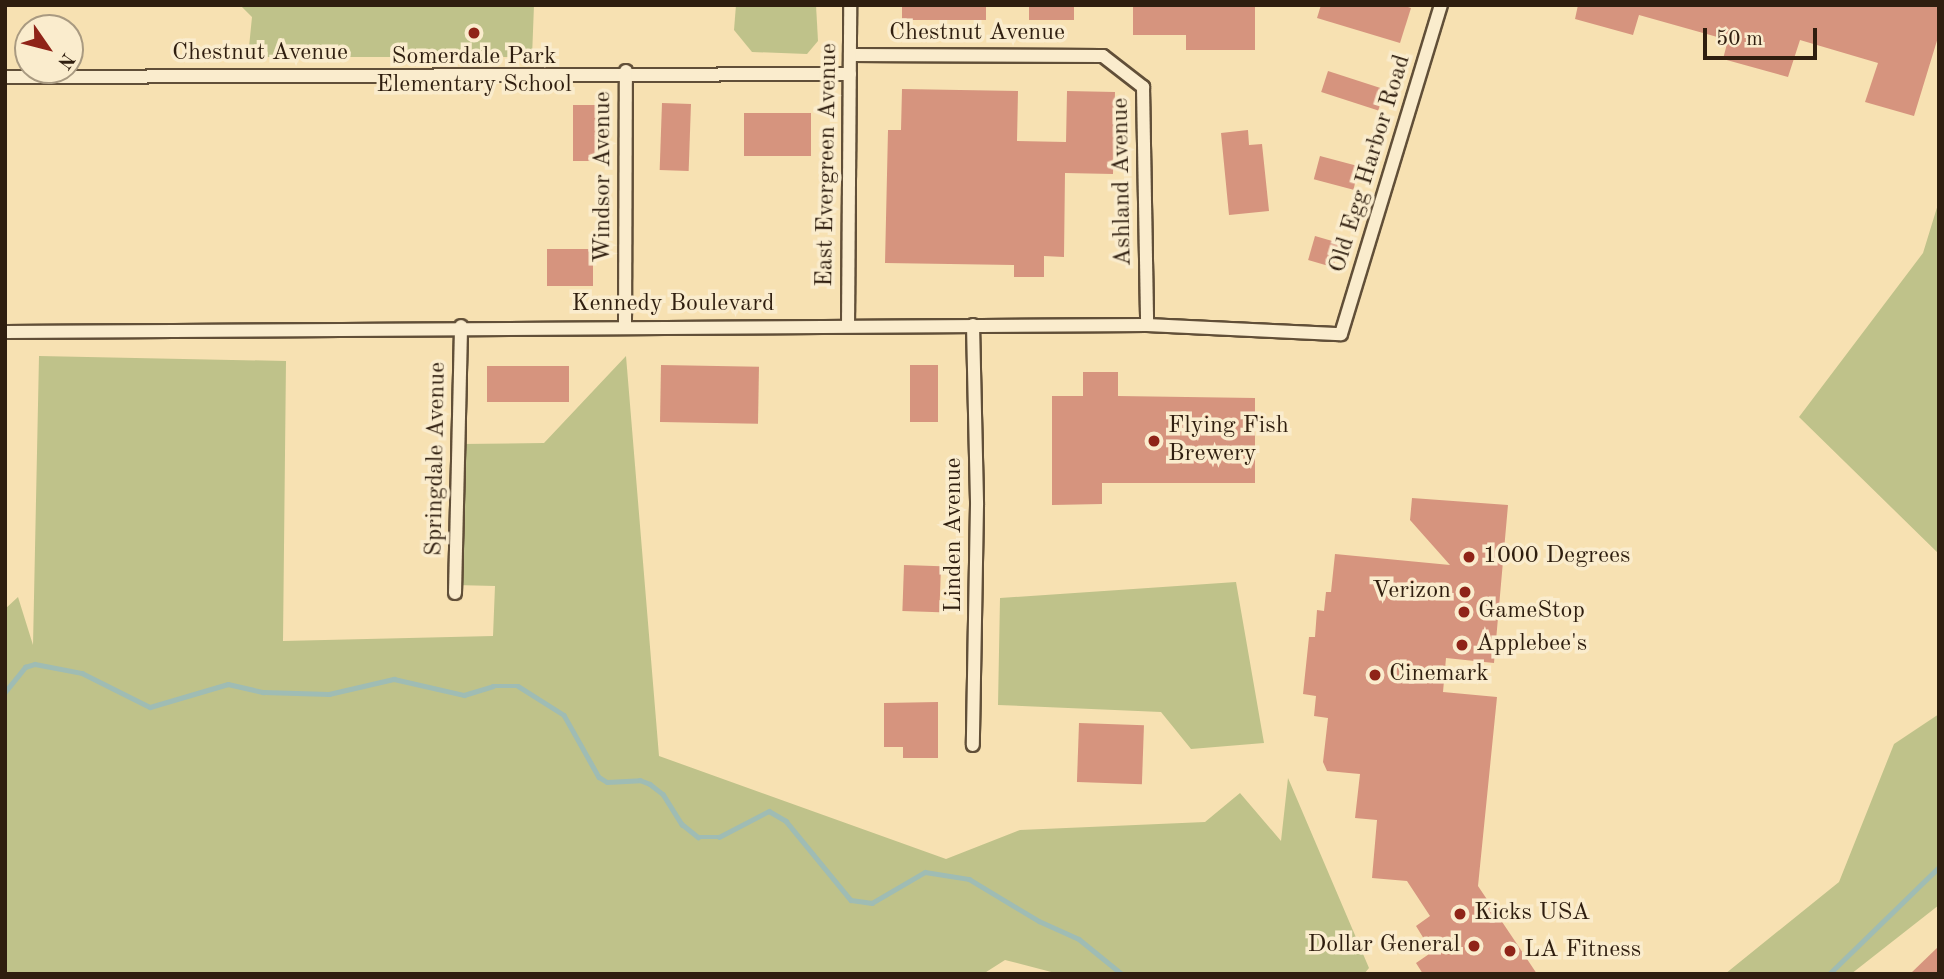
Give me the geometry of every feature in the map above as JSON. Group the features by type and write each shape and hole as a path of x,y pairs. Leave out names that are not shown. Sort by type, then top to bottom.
{"street":[{"name":"East Evergreen Avenue","path":"848,326 850,5"},
{"name":"Old Egg Harbor Road","path":"1341,334 1441,5"},
{"name":"Chestnut Avenue","path":"851,55 1104,56"},
{"name":"Ashland Avenue","path":"1104,56 1143,87 1147,325"},
{"name":"Chestnut Avenue","path":"5,77 626,71 850,74"},
{"name":"Windsor Avenue","path":"625,326 626,71"},
{"name":"Linden Avenue","path":"973,325 978,505 973,745"},
{"name":"Kennedy Boulevard","path":"5,331 461,326 1147,325 1341,334"},
{"name":"Springdale Avenue","path":"455,593 461,326"}],"green space":[{"path":"240,5 534,5 532,57 248,57 252,17"},
{"path":"736,5 816,5 818,41 807,54 752,52 734,30"},
{"path":"1939,201 1939,554 1799,417 1923,253"},
{"path":"39,356 286,361 283,641 493,636 495,586 455,585 461,444 544,443 626,356 659,756 946,859 1020,830 1205,822 1240,793 1281,841 1288,778 1369,968 1364,974 1059,974 1005,960 983,974 5,974 5,609 18,597 33,645"},
{"path":"1236,582 1264,743 1191,749 1161,712 998,705 1000,598"},
{"path":"1939,714 1939,905 1851,974 1725,974 1839,882 1894,744"}],"building":[{"path":"902,5 986,5 986,20 902,20"},
{"path":"1029,5 1074,5 1074,20 1029,20"},
{"path":"1133,5 1255,5 1255,50 1186,50 1186,35 1133,35"},
{"path":"1321,5 1402,5 1411,8 1400,43 1317,18"},
{"path":"1578,5 1939,5 1939,34 1914,116 1865,102 1878,63 1800,40 1788,77 1723,59 1728,40 1639,15 1633,35 1575,19"},
{"path":"1328,71 1385,90 1378,110 1321,92"},
{"path":"902,89 1018,91 1017,141 1066,142 1067,91 1115,92 1113,174 1065,173 1064,257 1044,256 1044,277 1014,277 1014,265 885,263 888,130 901,130"},
{"path":"662,103 691,104 689,171 660,170"},
{"path":"573,105 600,105 600,161 573,161"},
{"path":"744,113 811,113 811,156 744,156"},
{"path":"1248,130 1249,145 1262,144 1269,211 1229,215 1221,133"},
{"path":"1320,156 1360,167 1353,190 1314,179"},
{"path":"1315,236 1340,243 1333,267 1308,260"},
{"path":"547,249 593,249 593,286 547,286"},
{"path":"661,365 759,367 758,424 660,422"},
{"path":"910,365 938,365 938,422 910,422"},
{"path":"487,366 569,366 569,402 487,402"},
{"name":"Flying Fish Brewery","path":"1083,372 1118,372 1118,396 1255,398 1255,483 1102,483 1102,504 1052,505 1052,396 1083,396"},
{"path":"1412,498 1508,505 1494,663 1446,658 1443,692 1497,697 1478,886 1537,974 1423,974 1416,963 1432,952 1416,926 1430,916 1407,881 1372,878 1377,820 1355,818 1360,774 1327,771 1323,762 1328,718 1314,716 1316,696 1303,694 1309,637 1315,637 1317,610 1324,611 1326,592 1331,592 1335,554 1450,565 1410,520"},
{"path":"904,565 941,566 939,612 902,611"},
{"path":"938,702 938,758 903,758 903,747 884,747 884,703"},
{"path":"1079,723 1144,725 1142,784 1077,782"},
{"path":"1939,946 1939,974 1910,974"}],"waterway":[{"path":"5,692 25,667 35,664 82,673 150,707 228,684 263,692 329,694 394,679 464,695 493,686 518,686 564,715 599,777 607,782 640,780 650,784 663,794 682,824 698,837 719,837 769,811 786,821 851,900 872,903 925,872 969,879 1039,921 1079,939 1122,974"},
{"path":"1829,974 1939,867"}],"place":[{"name":"Somerdale Park Elementary School","path":"474,33"},
{"name":"Flying Fish Brewery","path":"1154,441"},
{"name":"1000 Degrees","path":"1469,557"},
{"name":"Verizon","path":"1465,592"},
{"name":"GameStop","path":"1464,612"},
{"name":"Applebee's","path":"1462,645"},
{"name":"Cinemark","path":"1375,675"},
{"name":"Kicks USA","path":"1460,914"},
{"name":"Dollar General","path":"1474,946"},
{"name":"LA Fitness","path":"1510,951"}]}
